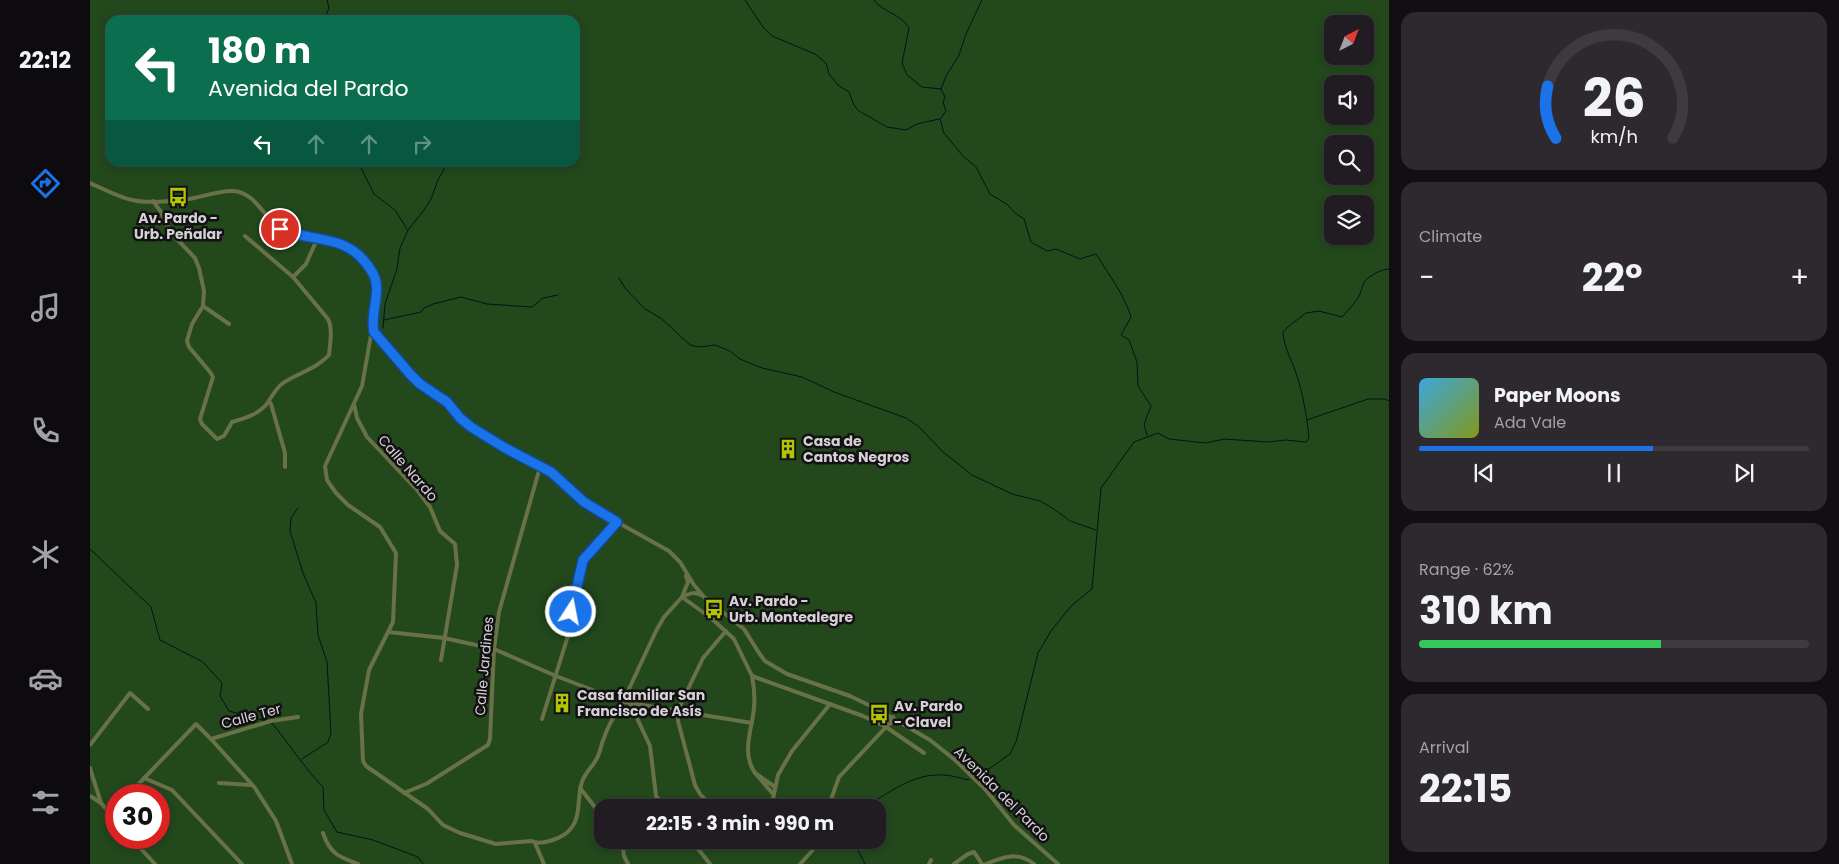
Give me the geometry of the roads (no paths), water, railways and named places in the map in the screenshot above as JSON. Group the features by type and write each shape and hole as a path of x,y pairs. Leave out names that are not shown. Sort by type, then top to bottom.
{"street":[{"path":"90,183 131,200 142,202 188,199 233,190 241,192 255,201 280,229 289,233 318,237 346,246 364,260 372,272 376,284 374,332 371,335 362,386 325,466 327,480 336,493 348,505 380,527 396,553 393,622 369,670 361,714 363,761 366,766 428,809 443,825 484,842 496,844 530,841 535,843 569,832 575,822 580,788 585,776 599,754 604,738 656,631 664,617 690,588"},
{"path":"161,212 163,200"},
{"path":"153,201 172,234 194,258 199,268 204,291 202,306 192,324 187,341 189,348 213,377 201,413 202,424 218,439 225,435 232,422 249,417 264,407 276,390 284,383 321,364 329,355 330,323 293,277 246,236"},
{"path":"293,277 306,264 318,237"},
{"path":"202,306 229,324"},
{"name":"Avenida del Pardo","path":"374,332 420,384 447,402 460,418 471,427 560,478 584,502 663,546 674,556 690,588 744,629 759,654 776,668 801,680 850,696 893,717 930,740 986,789 1014,825 1058,864"},
{"path":"269,402 285,453 285,467"},
{"name":"Calle Nardo","path":"354,404 357,418 367,437 418,491 430,508 440,531 455,544 457,565 440,660"},
{"name":"Calle Jardines","path":"404,793 426,784 488,745 490,739 494,649 499,612 540,467"},
{"path":"542,719 567,639 583,560 617,522"},
{"path":"674,556 687,578 690,588 689,594"},
{"path":"682,597 697,593 704,597"},
{"path":"682,597 734,639 752,676 754,707 747,755 755,773 773,794"},
{"path":"388,632 444,638 494,649 556,676 630,703 752,723"},
{"path":"705,799 695,786 678,721 678,710 703,658 726,632"},
{"path":"752,676 887,725 924,753"},
{"path":"90,745 130,693 148,709"},
{"path":"630,703 650,746 656,796 658,799"},
{"path":"772,799 778,775 792,751 830,704"},
{"path":"882,711 887,717 887,725"},
{"name":"Calle Ter","path":"211,739 271,720 298,717"},
{"path":"831,799 839,777 893,717"},
{"path":"887,725 895,722 907,725"},
{"path":"138,784 196,724 251,784 276,821 292,864"},
{"path":"90,768 101,804"},
{"path":"755,773 775,787"},
{"path":"144,778 172,790 242,864"},
{"path":"219,783 251,784"},
{"path":"580,788 594,806"},
{"path":"90,796 105,808"},
{"path":"323,833 331,850 342,858 358,864"},
{"path":"535,843 544,864"},
{"path":"141,849 155,864"},
{"path":"623,849 628,864"},
{"path":"698,849 710,864"},
{"path":"800,864 813,849"},
{"path":"954,864 974,852 984,864 1002,857 1011,856 1019,856 1034,864"}],"waterway":[{"path":"326,15 329,8 327,0"},
{"path":"745,0 763,27 772,36 815,54 826,63 829,74 839,86 849,92 854,105 859,111 887,127 906,130 917,124 939,119"},
{"path":"874,0 877,4 901,19 909,28 902,63 907,75 922,87 941,89 945,97 943,102 946,111 940,119 944,133 962,155 976,167 990,194 1008,205 1024,219 1031,242 1047,251 1056,249 1080,259 1096,254 1116,285 1131,317 1121,335 1129,340 1137,362 1138,386 1151,406 1144,424 1147,435"},
{"path":"941,89 946,76 959,55 966,34 982,0"},
{"path":"360,167 374,194 395,210 407,229"},
{"path":"383,328 385,304 397,269 400,248 408,230 431,199 445,167"},
{"path":"979,776 1010,754 1016,742 1038,653 1051,631 1071,606 1092,589 1101,488 1134,442 1158,433 1169,439 1206,443 1224,439 1306,442 1309,438 1303,397 1286,348 1283,332 1306,313 1319,311 1342,317 1358,298 1364,282 1372,275 1389,269"},
{"path":"619,278 625,288 645,309 662,319 690,345 699,347 715,345 730,351 740,359 762,368 802,377 834,392 906,418 918,426 943,452 972,475 1012,494 1040,501 1070,521 1096,530"},
{"path":"384,320 421,312 424,308 433,304 461,297 487,304 532,307 543,298 558,295"},
{"path":"1307,420 1368,399 1385,399 1389,401"},
{"path":"298,508 291,518 290,531 303,573 316,603 318,635 327,662 331,733 328,742 302,759"},
{"path":"90,549 151,607 160,640 203,662 222,683 220,696 229,711 266,721"},
{"path":"269,722 273,724 323,787 324,810 337,832 373,840 418,857 423,864"},
{"path":"878,799 918,778 942,775 969,780"},
{"path":"858,849 865,864"}],"place":[{"name":"Av. Pardo - Urb. Peñalar","path":"178,197"},
{"name":"Casa de Cantos Negros","path":"788,449"},
{"name":"Av. Pardo - Urb. Montealegre","path":"714,609"},
{"name":"Casa familiar San Francisco de Asís","path":"562,703"},
{"name":"Av. Pardo - Clavel","path":"879,714"}]}
